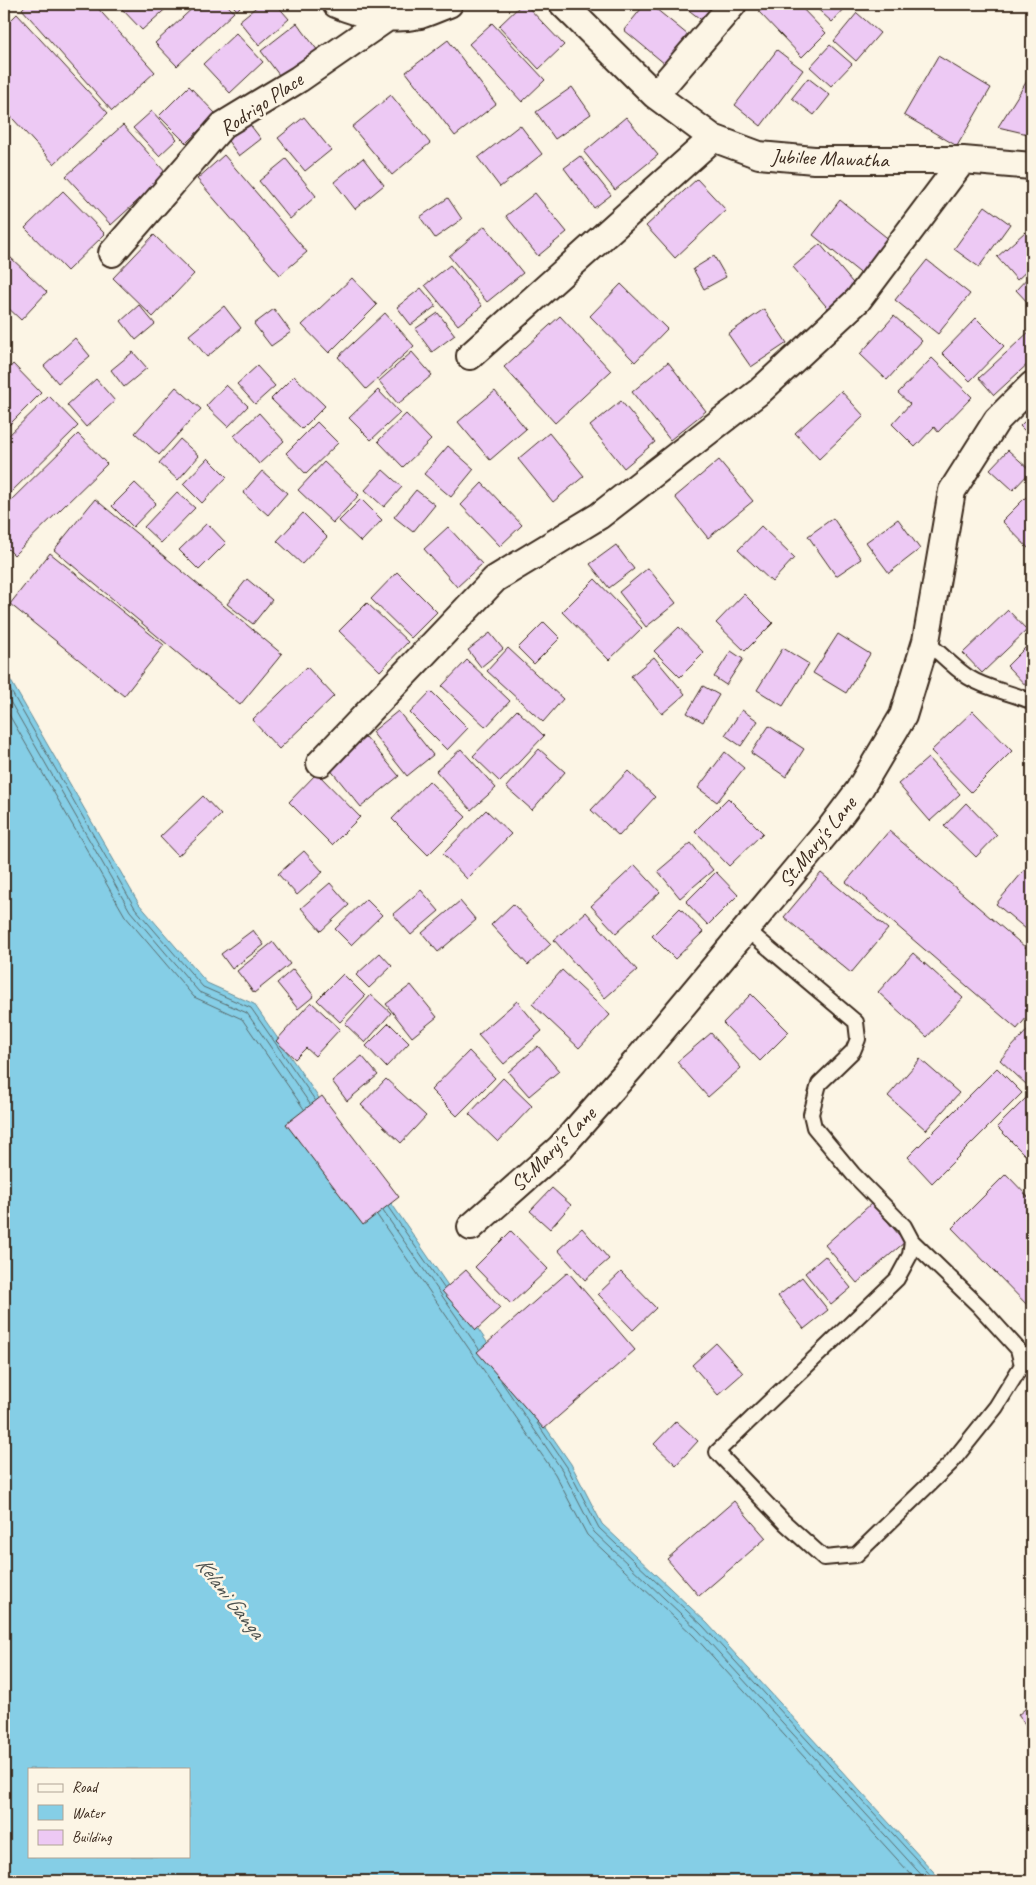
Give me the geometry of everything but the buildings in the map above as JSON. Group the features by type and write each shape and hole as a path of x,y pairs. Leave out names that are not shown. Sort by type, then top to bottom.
{"street":[{"path":"336,4 351,11 387,18 419,15 449,4"},
{"name":"Jubilee Mawatha","path":"563,4 655,95 713,138 759,155 814,160 963,160 1032,166"},
{"path":"655,95 733,4"},
{"name":"Rodrigo Place","path":"112,253 223,125 299,79 387,18"},
{"path":"470,356 713,138"},
{"path":"320,762 495,579 599,516 760,391 858,300 963,160"},
{"name":"St.Mary's Lane","path":"471,1227 560,1148 634,1064 832,826 859,790 903,716 926,641 952,491 997,420 1032,385"}],"lane":[{"path":"926,641 968,677 995,690 1018,695 1032,702"},
{"path":"746,929 856,1022 858,1039 853,1051 820,1084 812,1114 814,1127 853,1174 904,1226 912,1241 979,1306 1018,1349 1022,1365 996,1408 951,1463 856,1555 824,1558 784,1522 717,1452 896,1279 910,1255 912,1241"}],"water":[{"name":"Kelani Ganga","path":"4,669 139,904 207,983 254,1004 571,1464 602,1524 707,1623 942,1881 4,1881"}]}
